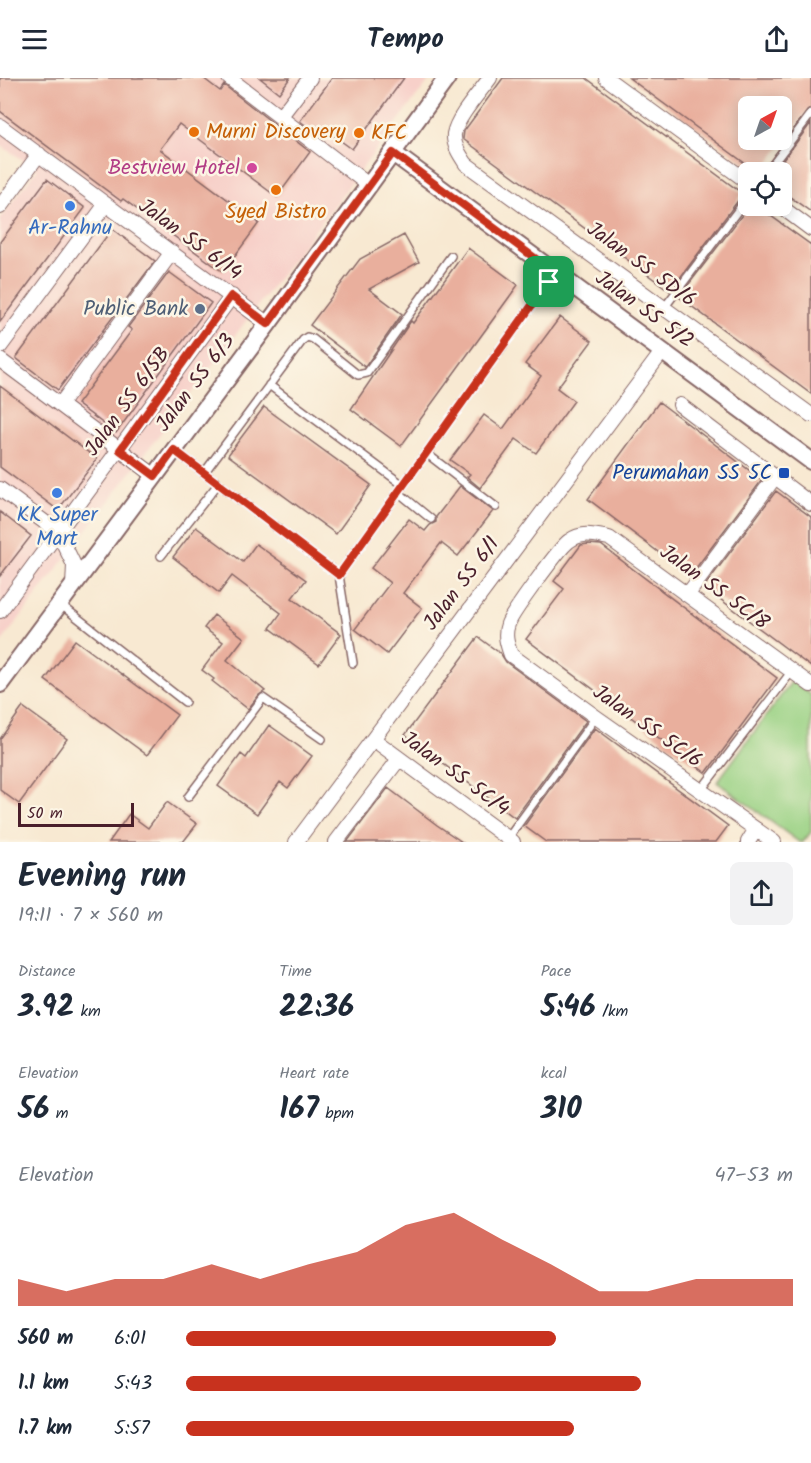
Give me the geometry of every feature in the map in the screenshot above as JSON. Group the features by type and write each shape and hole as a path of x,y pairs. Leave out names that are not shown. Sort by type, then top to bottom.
{"street":[{"path":"228,78 370,186"},
{"path":"280,117 310,78"},
{"name":"Jalan SS 6/3","path":"0,684 370,186 447,78"},
{"name":"Jalan SS 5D/6","path":"490,78 459,122 454,134 455,142 466,164 811,415"},
{"path":"606,78 738,175"},
{"name":"Jalan SS 6/14","path":"0,126 268,324"},
{"name":"Jalan SS 5/2","path":"393,153 811,461"},
{"path":"0,207 39,154"},
{"path":"0,346 106,204"},
{"path":"792,215 811,229"},
{"path":"60,405 172,252"},
{"name":"Jalan SS 6/5B","path":"0,611 231,296"},
{"name":"Jalan SS 6/1","path":"296,842 662,352"},
{"path":"0,360 155,476"},
{"path":"680,405 811,504"},
{"path":"688,594 775,477"},
{"path":"0,489 58,532 74,565 73,586"},
{"name":"Jalan SS 5C/8","path":"505,640 508,623 538,580 569,541 588,533 609,538 811,685"},
{"name":"Jalan SS 5C/6","path":"505,640 511,655 774,842"},
{"name":"Jalan SS 5C/4","path":"372,739 511,840"},
{"path":"336,842 399,759"},
{"path":"747,842 756,829"}],"lane":[{"path":"775,162 811,114"},
{"path":"664,308 738,210"},
{"path":"204,473 307,337 313,339 358,375 367,373 451,256"},
{"path":"339,575 555,273"},
{"path":"269,385 403,485"},
{"path":"174,450 339,575 353,663"},
{"path":"426,453 496,507"},
{"path":"161,556 218,484"},
{"path":"398,492 431,519"},
{"path":"60,604 185,702"},
{"path":"701,790 792,671"},
{"path":"188,797 263,698 322,739"},
{"path":"511,840 596,717"}],"shaded area":[{"path":"0,78 431,78 0,644 0,219 37,169 0,145"}],"green space":[{"path":"792,681 811,695 811,832 803,842 799,842 717,782"}],"building":[{"path":"0,78 203,78 220,91 224,85 310,152 277,197 179,124 160,149 259,223 223,272 123,199 121,201 0,111"},
{"path":"260,78 290,78 279,93"},
{"path":"332,78 404,78 352,149 326,130 321,137 300,121"},
{"path":"503,78 586,78 738,190 738,201 670,291 463,139 464,131"},
{"path":"629,78 811,78 811,108 792,131 792,96 738,96 738,150 778,150 769,162 743,162"},
{"path":"811,123 811,212 792,198 792,162 782,162"},
{"path":"47,179 85,208 0,322 0,242"},
{"path":"741,216 771,216 811,245 811,394 679,297"},
{"path":"112,229 155,261 58,390 16,358"},
{"path":"404,235 419,262 369,289 402,314 365,367 310,325 360,259"},
{"path":"468,248 518,285 401,446 351,409 411,321 413,323"},
{"path":"169,272 211,303 116,433 77,404 132,330 128,327"},
{"path":"560,317 592,341 557,388 574,401 536,453 516,439 480,488 467,477 470,474 450,460 484,415 503,429 541,376 525,364"},
{"path":"0,386 97,459 58,510 0,467"},
{"path":"659,402 762,480 690,576 588,499"},
{"path":"264,407 371,485 336,534 228,455"},
{"path":"460,486 493,511 458,556 441,543 403,593 422,608 387,654 355,629 390,583 371,568 409,519 425,531 436,522 436,517"},
{"path":"776,491 811,517 811,667 704,587"},
{"path":"0,512 31,536 0,576"},
{"path":"196,527 243,562 256,544 306,580 292,598 341,634 319,664 270,628 281,613 232,576 219,593 173,557"},
{"path":"581,545 601,545 777,678 706,773 526,639 564,589 554,581"},
{"path":"214,615 244,638 227,660 265,691 248,709 212,681 214,679 202,670 223,642 204,628"},
{"path":"478,637 501,654 506,662 586,721 515,818 405,735"},
{"path":"75,640 177,715 147,755 45,680"},
{"path":"23,707 67,739 19,804 0,790 0,739"},
{"path":"269,725 312,756 288,788 280,782 257,814 218,786 241,754 246,758"},
{"path":"595,728 728,826 716,842 546,842 524,826"},
{"path":"388,788 437,825 462,842 347,842"},
{"path":"167,802 197,824 183,842 109,842 129,814 148,828"}],"place":[{"name":"Murni Discovery","path":"194,132"},
{"name":"KFC","path":"359,133"},
{"name":"Bestview Hotel","path":"252,168"},
{"name":"Syed Bistro","path":"276,190"},
{"name":"Ar-Rahnu","path":"70,206"},
{"name":"Public Bank","path":"200,309"},
{"name":"Perumahan SS 5C","path":"784,473"},
{"name":"KK Super Mart","path":"57,493"}],"route":[{"path":"393,153 555,273 549,282 339,575 174,450 155,476 120,450 231,296 268,324 393,153"}]}
